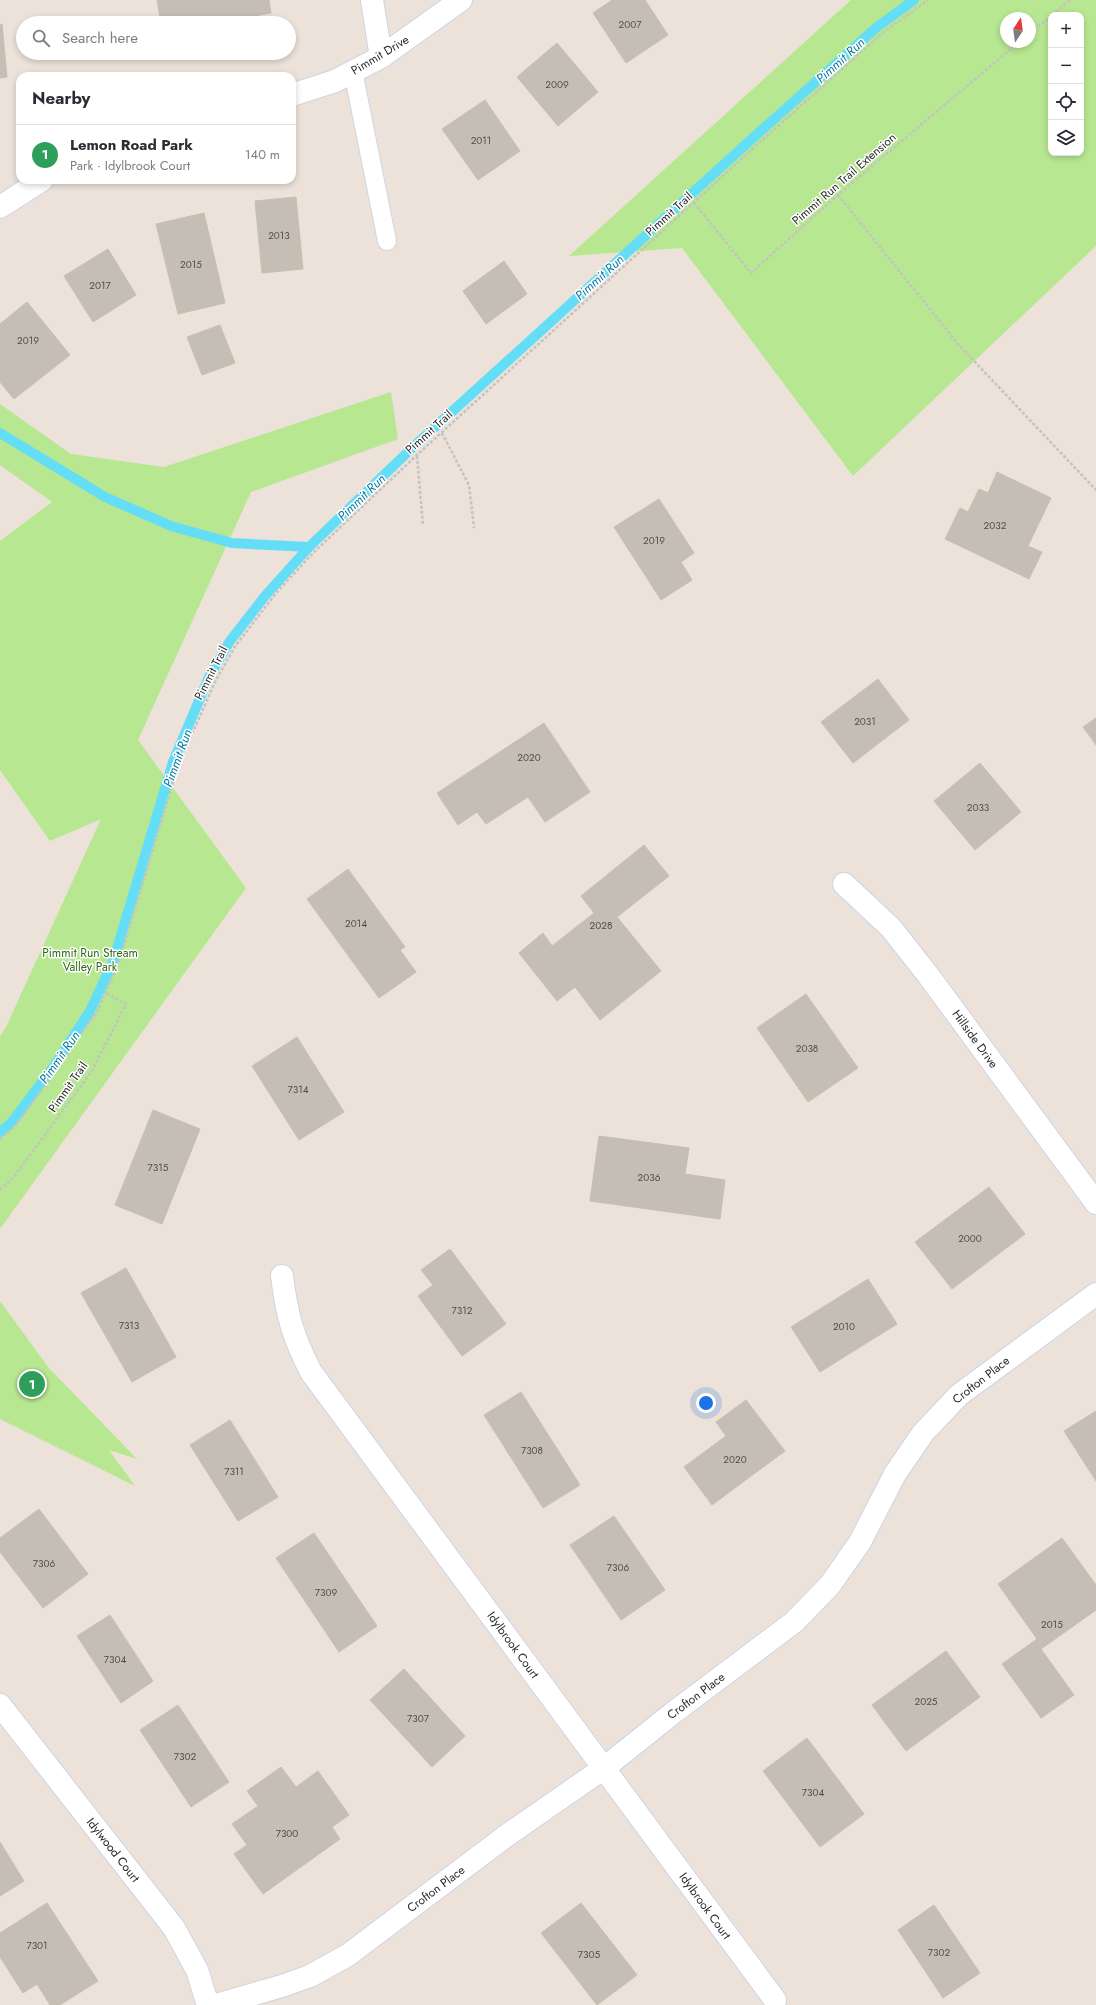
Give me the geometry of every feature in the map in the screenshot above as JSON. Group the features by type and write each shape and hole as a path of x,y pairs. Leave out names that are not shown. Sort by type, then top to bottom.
{"street":[{"path":"372,0 381,57"},
{"name":"Pimmit Drive","path":"296,94 335,81 381,57 461,0"},
{"path":"0,207 36,184"},
{"name":"Hillside Drive","path":"844,884 891,928 901,940 1096,1203"},
{"name":"Idylbrook Court","path":"282,1276 286,1312 297,1345 312,1372 775,2000"},
{"name":"Crofton Place","path":"216,2005 296,1981 348,1955 506,1836 604,1768 673,1713 794,1622 830,1585 860,1542 895,1474 923,1433 959,1395 1096,1294"},
{"name":"Idylwood Court","path":"0,1705 174,1928 197,1970 208,2005"}],"lane":[{"path":"353,71 388,240"}],"path":[{"name":"Pimmit Trail","path":"0,1139 15,1126 97,1012 118,962 178,763 216,680 236,645 277,592 314,552 417,455 694,203 886,30 928,0"},
{"path":"1055,12 1070,0"},
{"path":"1036,28 1048,18"},
{"name":"Pimmit Run Trail Extension","path":"694,203 751,273 838,195 1012,48"},
{"path":"838,195 958,344 1096,490"},
{"path":"442,433 469,485 474,528"},
{"path":"417,455 423,525"},
{"name":"Pimmit Trail","path":"0,1190 13,1178 92,1071 126,1004 106,993"}],"green space":[{"path":"851,0 1096,0 1096,246 853,476 682,248 569,256"},
{"name":"Pimmit Run Stream Valley Park","path":"391,392 398,439 251,492 138,740 246,888 0,1229 0,1036 6,1027 101,819 50,841 0,770 0,541 52,502 0,465 0,404 71,454 164,467"},
{"path":"0,1301 48,1367 137,1459 109,1450 135,1486 0,1419"}],"building":[{"path":"157,0 269,0 271,13 255,16 160,16"},
{"path":"612,0 645,0 668,35 626,63 593,13"},
{"path":"2,24 7,77 0,78 0,25"},
{"path":"557,43 598,92 558,126 517,77"},
{"path":"485,100 520,151 478,180 442,129"},
{"path":"296,197 303,269 262,273 255,201"},
{"path":"204,213 225,303 178,314 156,224"},
{"path":"108,249 136,295 93,322 64,276"},
{"path":"504,261 527,294 486,324 463,291"},
{"path":"27,302 70,355 14,399 0,382 0,324"},
{"path":"220,325 235,363 202,375 187,337"},
{"path":"997,472 1051,498 1028,546 1042,552 1029,579 945,539 960,508 968,512 979,489 988,493"},
{"path":"659,499 694,553 681,562 692,580 661,600 614,527"},
{"path":"878,679 909,720 853,763 821,722"},
{"path":"1096,718 1096,745 1083,727"},
{"path":"544,723 590,792 545,822 528,797 486,824 477,812 458,825 437,793"},
{"path":"980,763 1021,812 975,850 934,801"},
{"path":"644,845 669,876 617,917 661,971 600,1020 575,987 557,1001 519,953 543,933 552,946 594,913 581,896"},
{"path":"348,869 405,947 400,950 416,972 379,998 307,899"},
{"path":"806,994 858,1068 808,1102 757,1028"},
{"path":"297,1037 344,1112 299,1140 252,1066"},
{"path":"153,1110 200,1129 162,1224 115,1205"},
{"path":"599,1136 689,1148 685,1174 725,1180 720,1219 590,1201"},
{"path":"989,1187 1025,1234 952,1289 915,1242"},
{"path":"450,1249 506,1324 462,1356 418,1296 433,1285 421,1270"},
{"path":"126,1268 176,1357 132,1382 81,1293"},
{"path":"868,1279 897,1324 820,1372 791,1327"},
{"path":"521,1392 580,1485 543,1508 484,1415"},
{"path":"746,1400 785,1451 712,1505 684,1467 726,1436 716,1422"},
{"path":"1096,1411 1096,1481 1064,1431"},
{"path":"230,1420 278,1497 238,1521 190,1445"},
{"path":"39,1509 88,1574 43,1608 0,1552 0,1538"},
{"path":"614,1516 665,1590 621,1620 570,1545"},
{"path":"314,1533 377,1626 339,1652 276,1558"},
{"path":"1062,1538 1096,1585 1096,1610 1041,1649 1074,1695 1041,1718 1002,1664 1037,1639 998,1584"},
{"path":"110,1615 153,1681 121,1703 77,1636"},
{"path":"946,1651 980,1697 906,1751 872,1705"},
{"path":"404,1669 465,1736 432,1767 370,1700"},
{"path":"178,1705 229,1782 191,1807 140,1730"},
{"path":"807,1738 864,1814 820,1847 763,1771"},
{"path":"281,1767 296,1787 318,1771 349,1815 332,1827 340,1839 263,1894 234,1854 247,1845 232,1824 258,1806 247,1791"},
{"path":"0,1842 24,1881 0,1896"},
{"path":"47,1903 98,1981 60,2005 50,2005 37,1984 23,1993 0,1957 0,1933"},
{"path":"581,1903 637,1975 597,2005 541,1933"},
{"path":"934,1905 980,1973 943,1998 898,1930"}],"waterway":[{"name":"Pimmit Run","path":"0,1132 11,1123 52,1069 90,1011 113,962 173,762 209,677 230,641 265,596 309,547 412,448 877,27 914,0"},
{"path":"0,433 105,497 171,526 232,543 309,547"}],"place":[{"name":"Lemon Road Park","path":"32,1384"}]}
